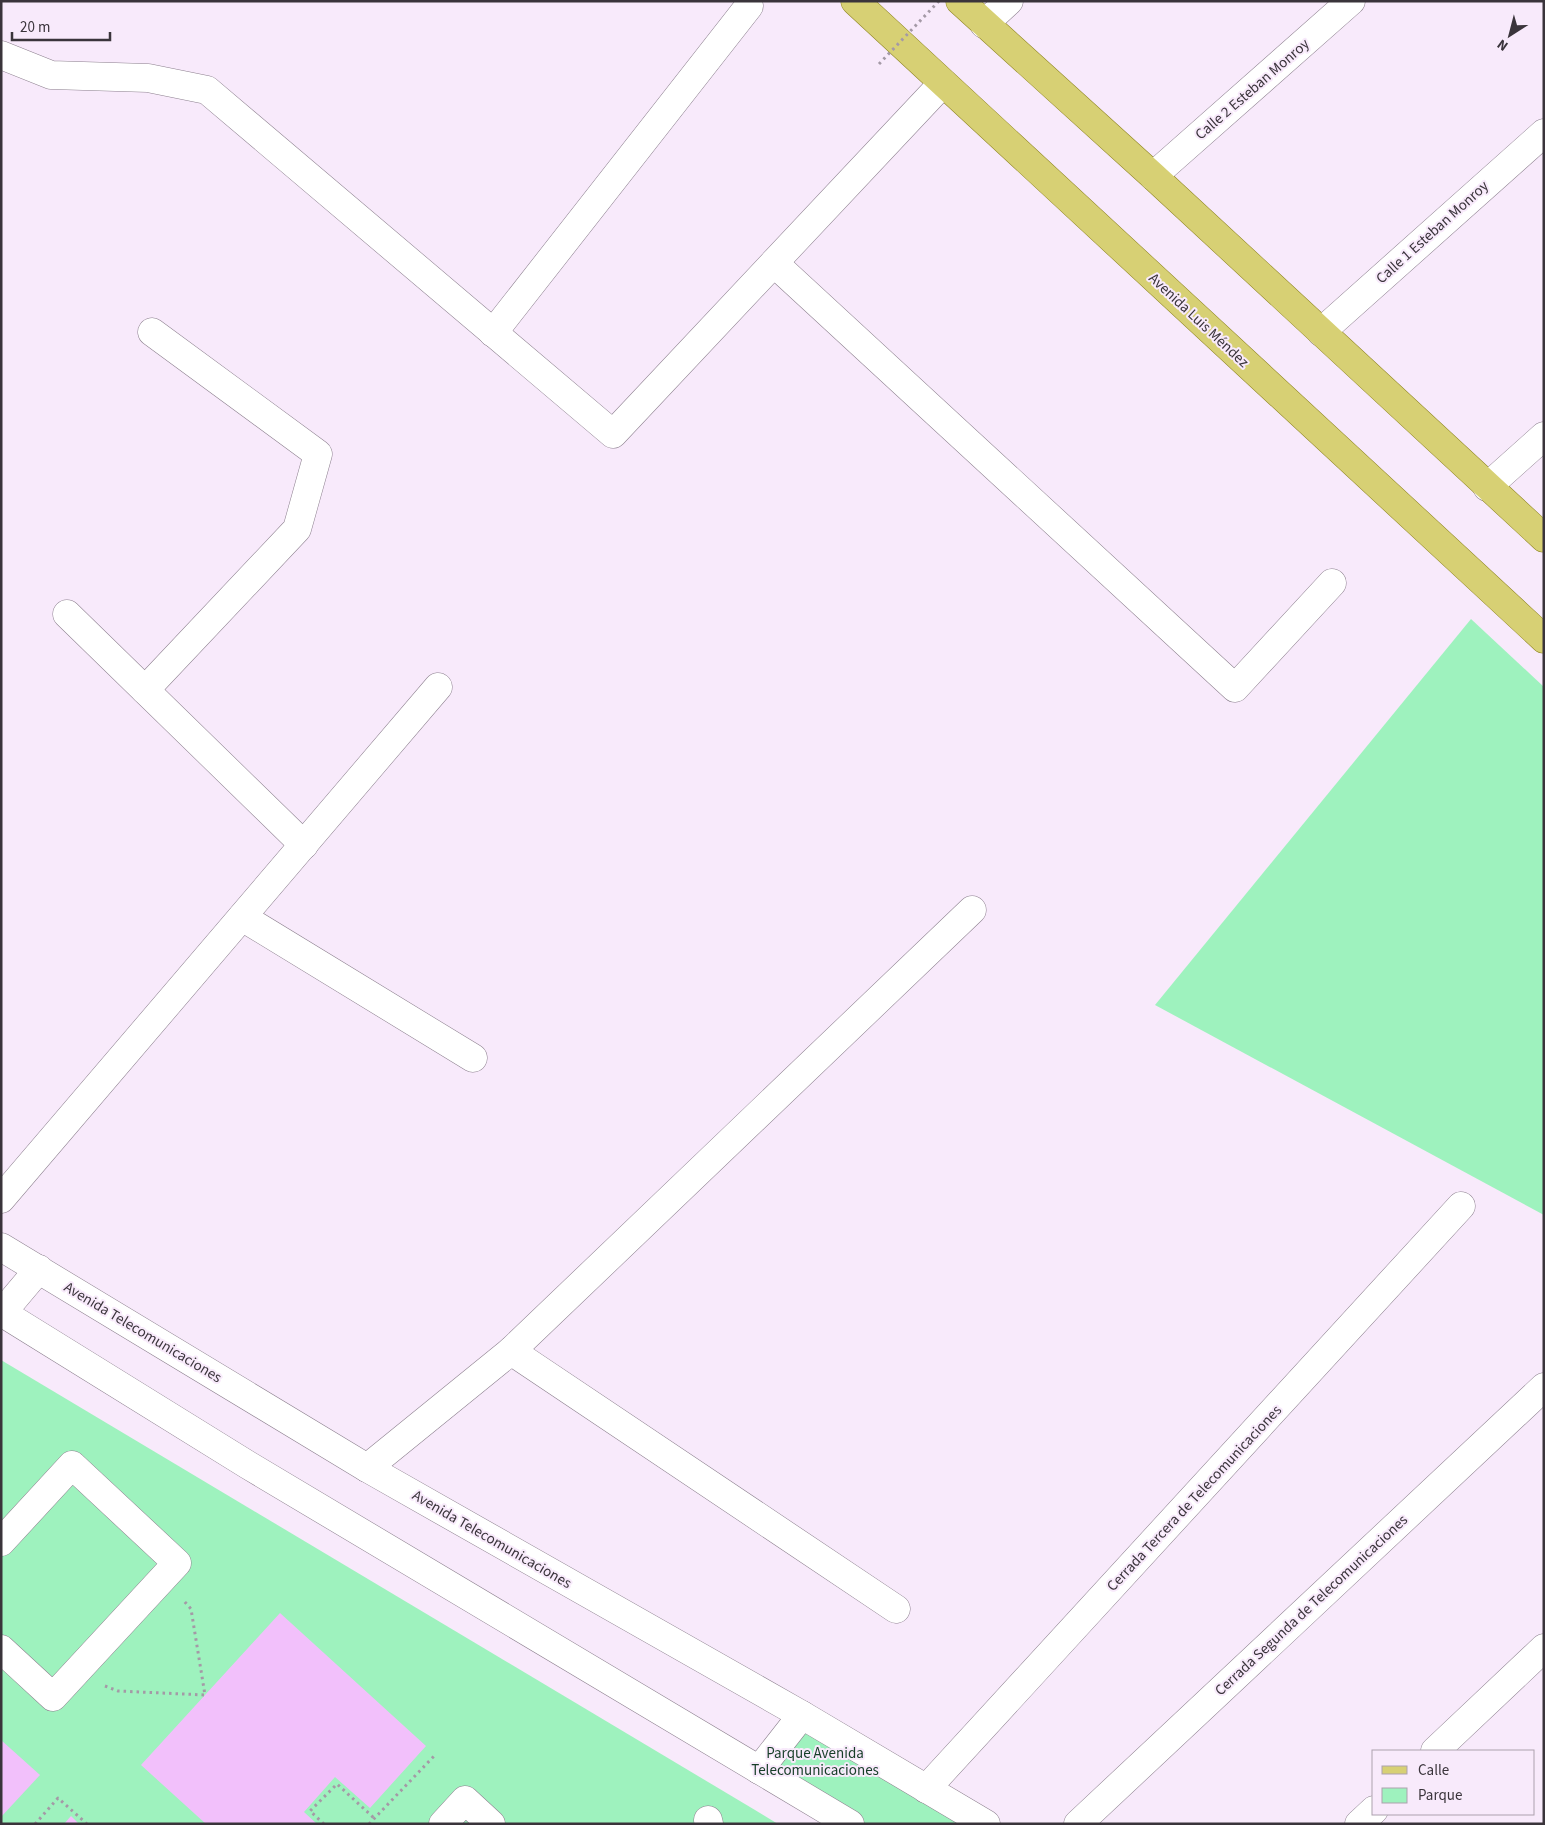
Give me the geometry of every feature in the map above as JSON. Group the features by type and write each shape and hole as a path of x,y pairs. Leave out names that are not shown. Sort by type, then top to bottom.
{"main road":[{"name":"Avenida Luis Méndez","path":"855,1 1544,639"},
{"path":"960,1 1153,176 1544,538"}],"street":[{"path":"984,24 1009,1"},
{"name":"Calle 2 Esteban Monroy","path":"1153,176 1351,1"},
{"path":"493,333 749,6"},
{"path":"1,55 51,75 148,78 207,90 613,434 944,83"},
{"name":"Calle 1 Esteban Monroy","path":"1320,332 1544,133"},
{"path":"774,264 1235,688 1332,583"},
{"path":"145,690 297,529 318,454 152,332"},
{"path":"1487,487 1544,436"},
{"path":"67,614 304,844"},
{"path":"1,1199 438,687"},
{"path":"367,1468 512,1351 972,910"},
{"path":"242,917 473,1058"},
{"name":"Cerrada Tercera de Telecomunicaciones","path":"926,1789 1461,1206"},
{"name":"Avenida Telecomunicaciones","path":"1,1247 367,1468 802,1715 986,1824"},
{"path":"39,1269 2,1312 248,1465 850,1824"},
{"path":"512,1351 896,1609"},
{"name":"Cerrada Segunda de Telecomunicaciones","path":"1078,1824 1544,1387"},
{"path":"1,1542 72,1466 178,1563 53,1697 1,1649"},
{"path":"1436,1750 1544,1648"},
{"path":"759,1770 802,1715"},
{"path":"443,1824 465,1800 490,1824"},
{"path":"1359,1824 1372,1812"}],"path":[{"path":"880,64 939,1"},
{"path":"75,1674 118,1691 205,1695 191,1610 164,1578"},
{"path":"369,1824 436,1754"},
{"path":"324,1824 310,1811 337,1784 374,1818"},
{"path":"35,1824 58,1798 87,1824"}],"green space":[{"path":"1471,619 1544,687 1544,1215 1155,1005"},
{"path":"1,1360 755,1810 778,1824 1,1824"},
{"name":"Parque Avenida Telecomunicaciones","path":"802,1715 984,1824 861,1824 759,1770"}],"building":[{"path":"280,1613 426,1746 370,1808 335,1777 304,1812 317,1824 206,1824 141,1765"},
{"path":"1,1740 40,1775 1,1817"},
{"path":"71,1816 79,1824 64,1824"}]}
